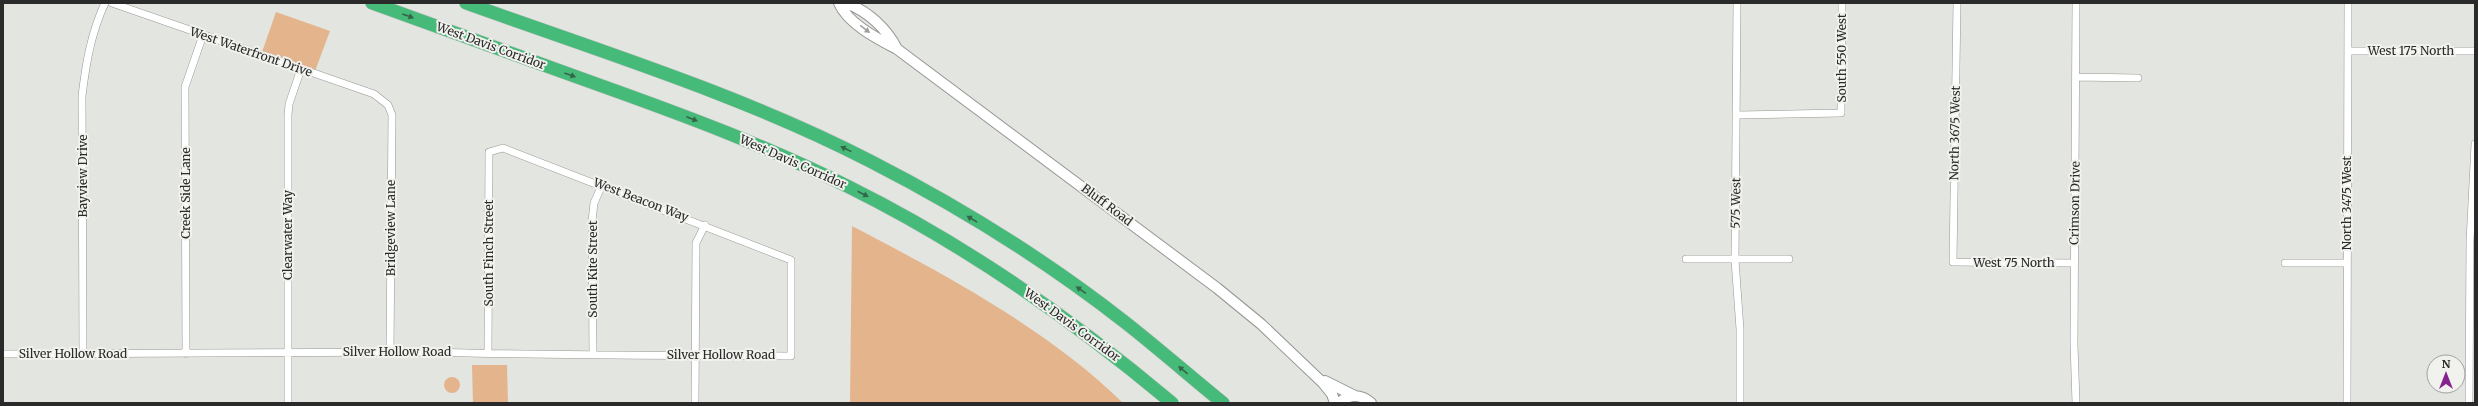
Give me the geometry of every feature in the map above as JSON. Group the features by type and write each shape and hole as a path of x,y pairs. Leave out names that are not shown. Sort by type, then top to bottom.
{"highway":[{"name":"West Davis Corridor","path":"372,3 724,131 849,187 942,236 1004,276 1091,336 1167,399"},
{"path":"466,3 766,113 835,143 888,170 980,223 1053,271 1125,323 1218,399"}],"main road":[{"name":"Bluff Road","path":"839,3 852,19 897,49 1217,288 1261,324 1310,370 1328,388 1335,403"},
{"name":"Bluff Road","path":"846,3 881,26 897,49"},
{"name":"Bluff Road","path":"1310,370 1333,386 1355,396 1365,398 1371,403"},
{"path":"1339,403 1345,398 1355,396"}],"street":[{"name":"Bayview Drive","path":"83,353 82,96 86,60 94,27 105,3"},
{"name":"West Waterfront Drive","path":"112,3 374,94 388,105"},
{"name":"575 West","path":"1737,3 1738,115 1735,260 1740,329 1740,403"},
{"name":"South 550 West","path":"1738,115 1841,113 1842,3"},
{"name":"North 3675 West","path":"1953,262 1957,3"},
{"name":"Crimson Drive","path":"2076,3 2074,263 2076,403"},
{"name":"North 3475 West","path":"2347,403 2348,3"},
{"name":"Creek Side Lane","path":"186,354 185,87 203,35"},
{"name":"West 175 North","path":"2348,51 2475,51"},
{"name":"Clearwater Way","path":"288,403 289,104 301,69"},
{"path":"2076,77 2138,78"},
{"name":"Bridgeview Lane","path":"388,105 392,115 390,352"},
{"path":"2469,403 2472,286 2470,241 2475,144"},
{"name":"West Beacon Way","path":"490,152 503,148 705,225 791,260 792,356"},
{"name":"South Finch Street","path":"488,354 490,152"},
{"name":"South Kite Street","path":"593,355 592,221 594,203 602,185"},
{"path":"695,403 696,243 705,225"},
{"path":"1686,259 1789,259"},
{"name":"West 75 North","path":"1953,262 2074,263"},
{"path":"2285,263 2347,263"},
{"name":"Silver Hollow Road","path":"3,354 390,352 792,356"}],"shaded area":[{"path":"276,12 330,31 315,71 262,52"},
{"path":"852,226 959,284 994,305 1062,351 1094,376 1123,403 850,403"},
{"path":"472,365 507,365 508,403 473,403"},
{"path":"449,377 455,377 460,382 458,391 455,393 449,393 444,388 444,382"}]}
